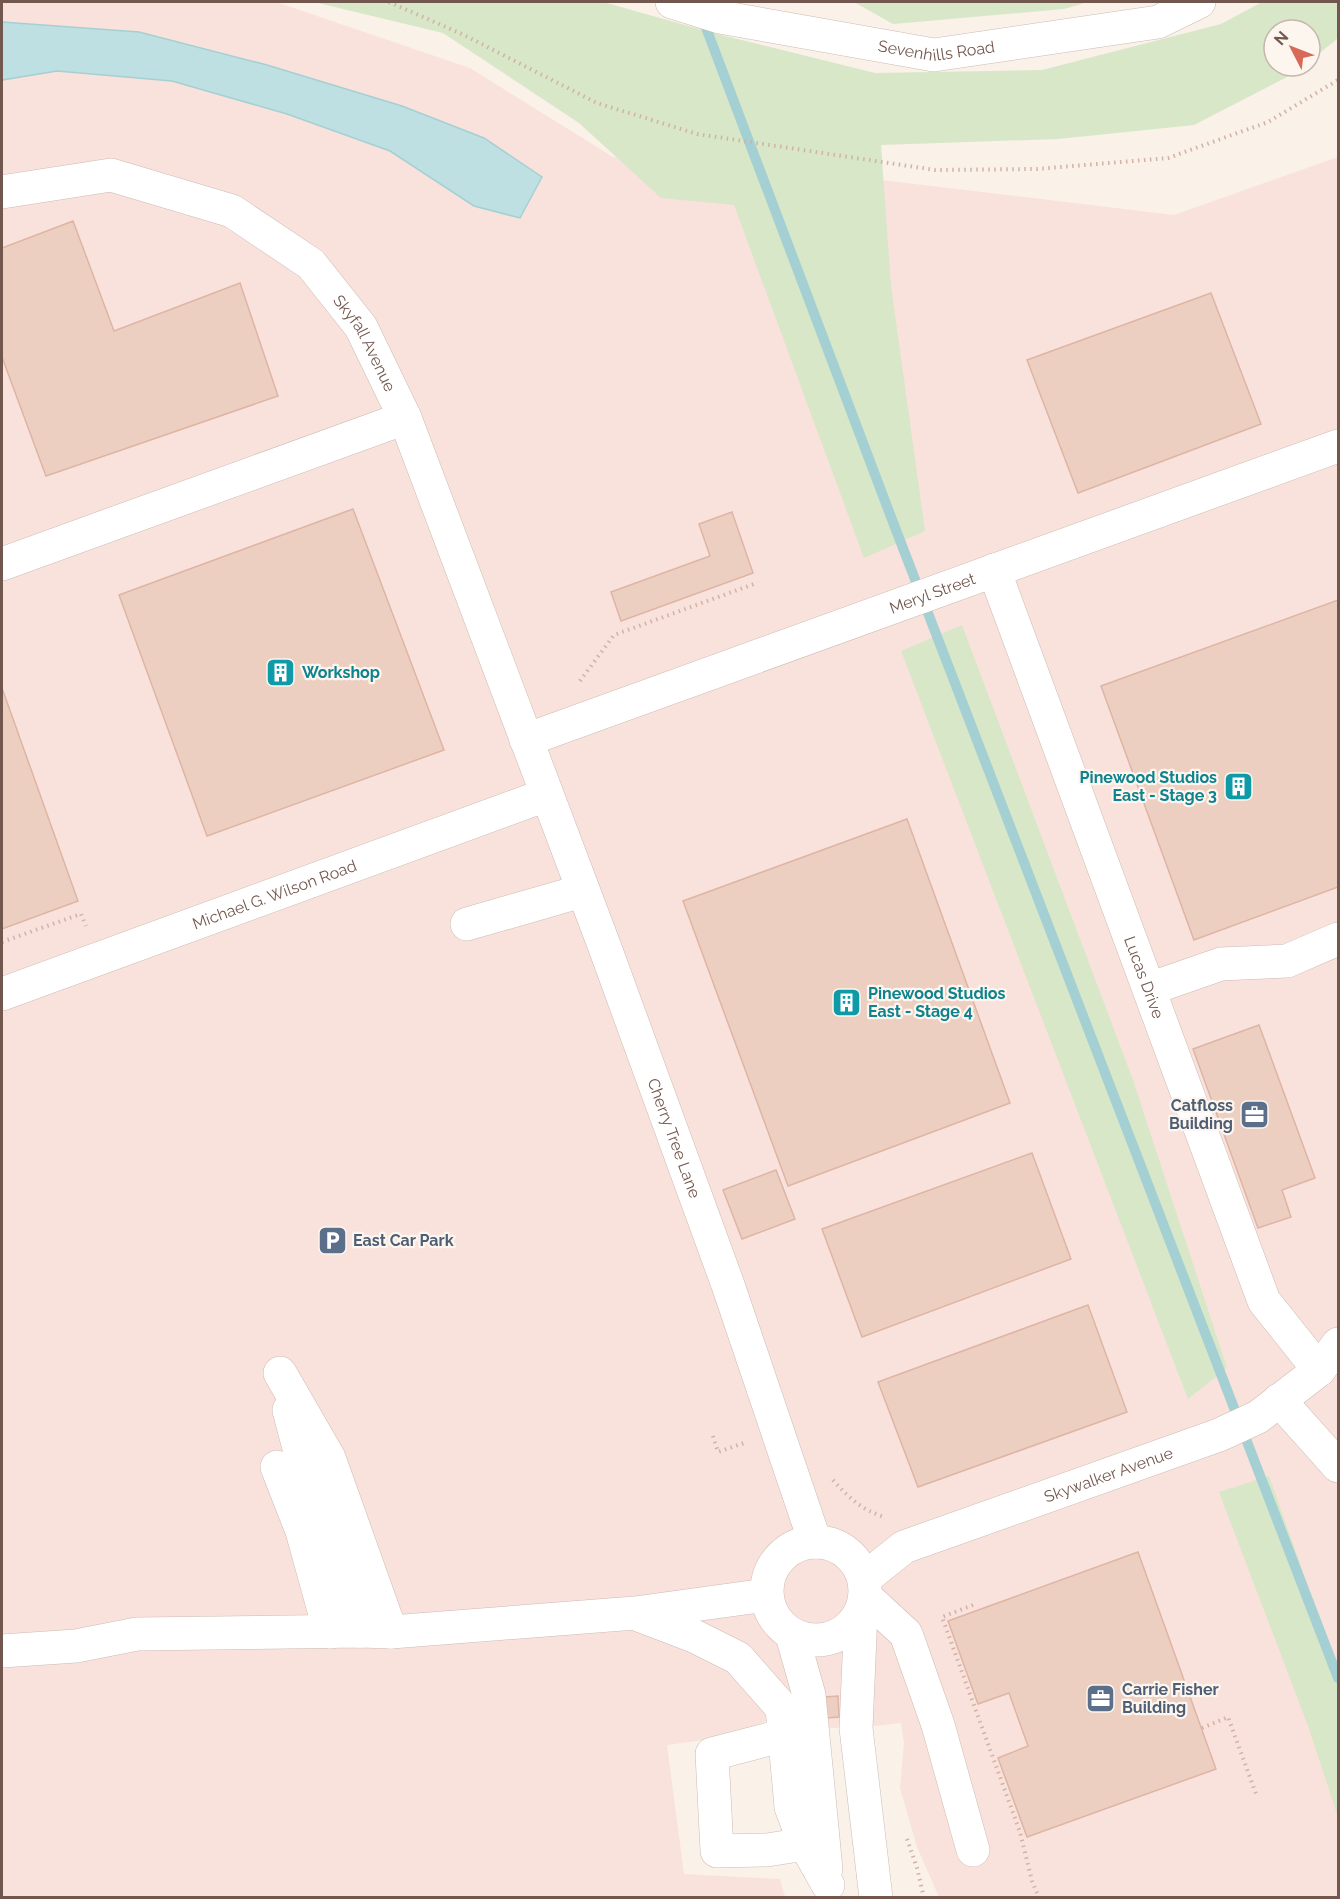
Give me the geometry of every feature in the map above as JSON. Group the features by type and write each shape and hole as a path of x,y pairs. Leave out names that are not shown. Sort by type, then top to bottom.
{"street":[{"name":"Sevenhills Road","path":"675,3 720,17 934,55 1158,22 1199,2"},
{"name":"Skyfall Avenue","path":"2,192 111,175 232,211 311,264 361,327 405,418 526,740"},
{"path":"2,564 405,418"},
{"name":"Meryl Street","path":"526,740 1338,446"},
{"name":"Lucas Drive","path":"994,570 1264,1301 1319,1370"},
{"name":"Cherry Tree Lane","path":"526,740 724,1274 815,1542"},
{"name":"Michael G. Wilson Road","path":"2,994 546,795"},
{"path":"467,924 582,891"},
{"path":"1149,988 1221,964 1287,961 1338,939"},
{"name":"Skywalker Avenue","path":"863,1596 904,1547 1220,1435 1269,1408 1319,1370 1338,1344"},
{"path":"280,1373 329,1458 360,1632 326,1522 300,1452 280,1373"},
{"path":"1269,1408 1338,1466"},
{"path":"277,1467 302,1531 360,1632"},
{"path":"863,1596 852,1626 839,1635 823,1640 807,1640 792,1635 779,1625 770,1611 766,1595 768,1579 774,1564 785,1552 799,1545 815,1542 832,1544 846,1552 857,1564 863,1596 856,1728 876,1898"},
{"path":"2,1651 76,1646 137,1634 360,1632 635,1613 766,1595"},
{"path":"863,1596 906,1634 938,1725 973,1850"},
{"path":"635,1613 694,1636 738,1658 782,1708 791,1807 805,1844 828,1892"},
{"path":"792,1635 809,1695 828,1892"},
{"path":"2,1673 76,1646"},
{"path":"786,1735 712,1754 717,1851 767,1850 805,1844"}],"path":[{"path":"389,2 464,35 597,103 697,134 935,170 1037,169 1168,158 1268,122 1338,80"},
{"path":"578,685 614,634 754,584"},
{"path":"712,1436 718,1452 750,1440"},
{"path":"973,1605 942,1617 1020,1832 1032,1881 1039,1898"},
{"path":"1202,1728 1228,1717 1256,1794"}],"shaded area":[{"path":"2,2 279,3 470,68 613,157 890,181 1174,215 1338,157 1338,1897 939,1897 917,1847 900,1788 904,1743 901,1723 856,1728 825,1728 809,1695 764,1722 726,1737 667,1745 684,1874 780,1879 785,1897 2,1898"}],"green space":[{"path":"314,2 603,2 717,34 875,73 1042,70 1221,24 1262,2 1338,2 1338,38 1322,51 1322,18 1262,18 1262,78 1285,78 1194,125 1058,139 881,145 891,286 925,531 864,558 734,205 661,198 579,123 443,33"},
{"path":"854,2 1088,2 1064,9 893,24"},
{"path":"962,625 1133,1080 1227,1368 1188,1399 901,651"},
{"path":"1269,1476 1338,1671 1338,1817 1308,1726 1219,1492"}],"water":[{"path":"2,22 139,32 267,65 402,106 484,138 542,177 520,218 474,206 390,151 287,114 172,81 57,71 2,80"}],"building":[{"path":"73,221 114,331 240,283 278,396 46,476 2,357 2,248"},
{"path":"1211,293 1261,424 1078,493 1027,360"},
{"name":"Workshop","path":"353,509 444,750 207,836 119,595"},
{"path":"732,512 753,573 621,621 611,592 710,556 699,524"},
{"name":"Pinewood Studios East - Stage 3","path":"1338,600 1338,887 1194,940 1101,686"},
{"path":"2,688 78,901 2,929"},
{"name":"Pinewood Studios East - Stage 4","path":"907,819 1010,1103 788,1186 683,901"},
{"name":"Catfloss Building","path":"1259,1025 1315,1178 1282,1190 1291,1217 1258,1228 1193,1049"},
{"path":"1032,1153 1071,1259 862,1337 822,1229"},
{"path":"776,1170 795,1219 742,1239 723,1190"},
{"path":"1088,1305 1127,1412 918,1487 878,1382"},
{"name":"Carrie Fisher Building","path":"1138,1552 1216,1769 1027,1837 998,1758 1028,1746 1009,1693 978,1704 948,1621"},
{"path":"838,1696 839,1717 826,1718 824,1697"}],"waterway":[{"path":"702,17 891,517 1338,1678"}],"place":[{"name":"Workshop","path":"281,672"},
{"name":"Pinewood Studios East - Stage 3","path":"1238,786"},
{"name":"Pinewood Studios East - Stage 4","path":"847,1002"},
{"name":"Catfloss Building","path":"1254,1114"},
{"name":"East Car Park","path":"332,1240"},
{"name":"Carrie Fisher Building","path":"1101,1698"}]}
